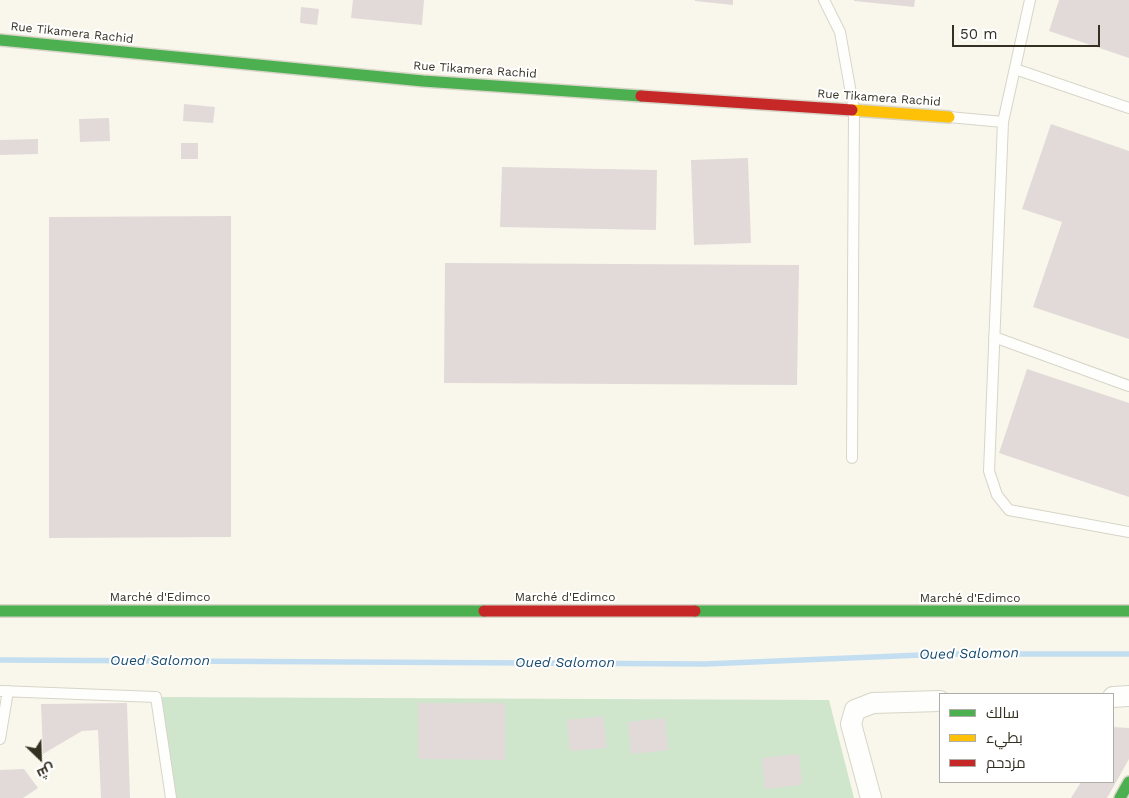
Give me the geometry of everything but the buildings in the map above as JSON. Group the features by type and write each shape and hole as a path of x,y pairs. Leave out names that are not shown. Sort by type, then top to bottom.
{"street":[{"name":"Rue Tikamera Rachid","path":"0,40 423,81 949,117"},
{"name":"Marché d'Edimco","path":"0,610 1129,611"},
{"path":"1114,697 1129,696"},
{"path":"871,798 852,724 855,710 873,703 939,701"},
{"path":"1120,798 1129,782"}],"lane":[{"path":"824,0 840,32 854,110 852,458"},
{"path":"1030,0 1003,122 989,471 997,495 1009,510 1129,532"},
{"path":"1015,69 1129,108"},
{"path":"949,117 1003,122"},
{"path":"994,337 1129,386"},
{"path":"0,739 4,691 156,697 171,798"}],"green space":[{"path":"152,697 829,700 854,798 167,798"}],"waterway":[{"name":"Oued Salomon","path":"0,660 705,664 946,654 1129,654"}],"traffic: fast":[{"path":"0,40 423,81 641,96"},
{"path":"0,611 484,611"},
{"path":"695,611 1129,611"},
{"path":"1120,798 1129,782"}],"traffic: slow":[{"path":"852,110 949,117"}],"traffic: jam":[{"path":"641,96 852,110"},
{"path":"484,611 695,611"}]}
